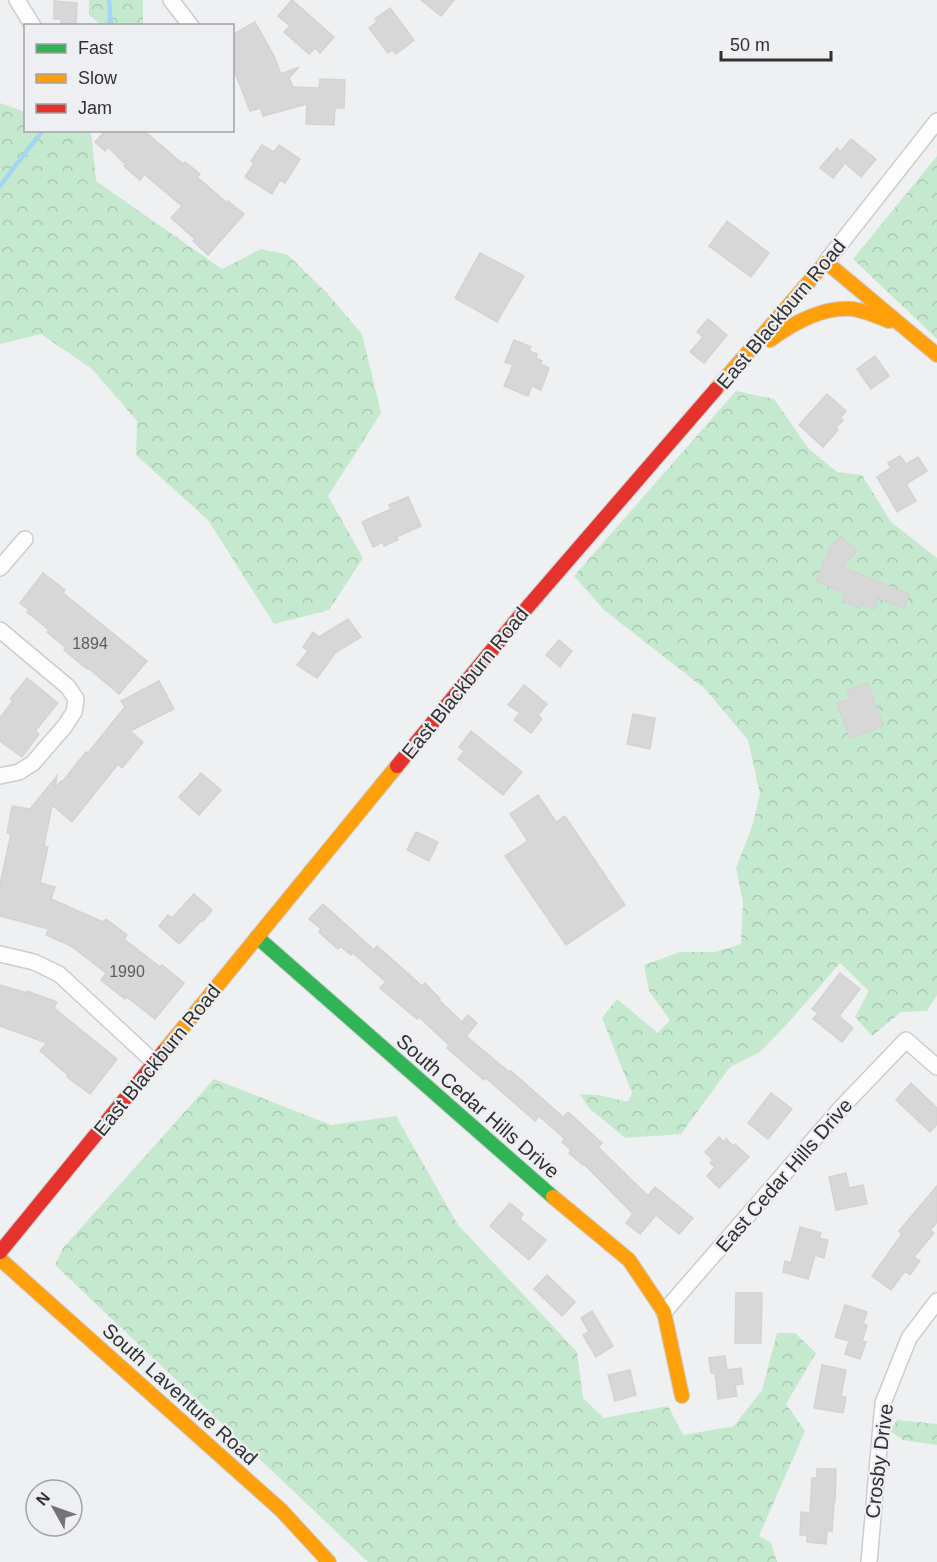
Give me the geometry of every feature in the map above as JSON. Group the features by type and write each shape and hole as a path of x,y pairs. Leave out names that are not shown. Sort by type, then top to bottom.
{"street":[{"path":"17,0 32,24"},
{"path":"171,0 189,24"},
{"name":"East Blackburn Road","path":"0,1252 519,617 826,262 937,121"},
{"path":"826,262 937,355"},
{"path":"743,358 788,326 820,313 849,309 878,316 902,326"},
{"path":"0,568 25,539"},
{"path":"0,630 68,687 76,699 74,712 65,726 33,763 19,772 0,776"},
{"name":"South Cedar Hills Drive","path":"256,937 561,1204 629,1260 664,1312"},
{"path":"0,954 34,962 59,974 155,1063"},
{"name":"East Cedar Hills Drive","path":"664,1312 842,1108 906,1040 937,1066"},
{"name":"South Laventure Road","path":"0,1259 281,1510 328,1562"},
{"name":"Crosby Drive","path":"869,1562 883,1403 909,1338 937,1301"},
{"path":"664,1312 682,1396"}],"green space":[{"path":"89,0 143,0 143,24 100,24 89,15"},
{"path":"0,103 24,112 24,132 91,132 96,181 222,269 261,249 288,255 326,292 362,334 381,413 328,496 363,558 329,610 274,624 208,520 136,455 137,421 92,369 41,334 0,344"},
{"path":"937,156 937,339 853,259"},
{"path":"736,391 774,399 808,448 837,472 862,475 891,522 937,558 937,995 927,1011 901,1012 872,1036 855,1017 869,991 840,963 760,1052 730,1067 681,1134 625,1138 589,1108 580,1094 599,1095 628,1102 632,1093 602,1018 617,999 658,1033 670,1020 649,991 644,965 680,952 715,952 741,944 743,902 736,868 752,827 760,794 748,740 705,689 604,610 574,576"},
{"path":"214,1079 331,1125 396,1116 458,1225 577,1352 583,1398 604,1418 668,1406 683,1435 734,1426 762,1390 777,1333 795,1333 816,1353 786,1404 805,1431 759,1536 771,1543 777,1562 368,1562 55,1265 63,1248"},
{"path":"897,1420 937,1424 937,1445 903,1440 890,1431"}],"building":[{"path":"292,0 334,37 320,53 315,48 309,54 284,32 290,26 278,16"},
{"path":"421,0 454,0 441,16"},
{"path":"54,1 77,3 76,24 61,24 61,19 54,19"},
{"path":"390,8 414,40 396,54 392,50 388,53 369,28 377,22 375,19"},
{"path":"255,22 281,74 299,67 289,78 293,87 319,88 320,79 345,80 344,108 335,108 334,125 306,124 307,104 263,116 261,108 250,111 234,70 234,34"},
{"path":"104,132 145,132 183,164 185,162 200,174 197,177 227,203 228,201 244,214 208,255 193,241 195,239 171,218 182,206 144,174 140,180 108,147 105,151 95,142"},
{"path":"851,139 876,159 861,177 845,163 833,178 820,168 837,148 840,152"},
{"path":"262,145 274,152 279,145 300,159 285,183 280,180 272,194 245,177 254,163 251,161"},
{"path":"727,221 769,253 751,277 709,246"},
{"path":"480,253 524,276 497,322 455,298"},
{"path":"708,319 727,335 704,363 690,352 703,337 697,332"},
{"path":"514,340 531,347 529,351 537,354 536,358 542,361 540,364 549,368 541,390 532,386 528,396 504,386 513,365 505,362"},
{"path":"875,356 889,376 871,389 857,369"},
{"path":"827,394 846,411 840,418 843,420 836,428 838,430 823,447 799,425"},
{"path":"900,456 906,464 918,457 927,471 906,484 916,501 897,512 877,477 891,468 888,463"},
{"path":"408,497 421,526 396,537 398,540 384,546 383,542 373,547 362,522 391,509 389,505"},
{"path":"841,536 857,551 842,567 909,594 904,608 878,598 874,609 861,604 860,608 842,601 845,593 816,581 830,550 828,549"},
{"path":"43,573 65,590 63,593 147,661 119,694 64,650 66,648 47,632 49,630 27,612 29,610 20,603"},
{"path":"348,619 361,637 336,652 317,678 297,665 308,651 303,647 313,632 319,637"},
{"path":"559,640 572,651 560,667 546,655"},
{"path":"27,678 58,703 35,731 39,734 22,757 0,741 0,718 13,701 10,699"},
{"path":"159,681 174,709 130,731 143,742 122,768 118,764 72,822 52,805 44,846 48,847 40,883 55,887 51,899 103,922 106,919 127,935 124,939 184,983 155,1019 101,980 106,973 71,946 46,935 49,929 0,916 0,884 11,834 7,833 12,806 30,809 57,776 55,788 86,752 88,753 125,707 121,701"},
{"path":"868,683 883,726 850,738 837,703 850,699 847,691"},
{"path":"524,685 547,704 538,715 542,719 531,733 514,720 520,713 508,705"},
{"path":"633,714 655,718 650,749 627,744"},
{"path":"471,731 522,772 503,795 458,759 464,751 459,747"},
{"path":"201,773 221,790 199,815 179,797"},
{"path":"538,795 556,822 565,816 625,905 566,945 505,856 528,841 510,814"},
{"path":"416,832 438,842 429,861 407,850"},
{"path":"194,894 212,910 179,944 159,926 168,915 172,918"},
{"path":"323,904 374,950 377,946 422,986 425,983 462,1022 468,1015 477,1023 466,1036 509,1072 511,1071 563,1117 568,1112 602,1143 598,1147 648,1196 655,1187 693,1218 679,1234 656,1215 640,1234 626,1223 633,1214 584,1164 569,1153 571,1150 562,1142 565,1139 539,1116 535,1121 486,1078 484,1080 447,1048 449,1045 419,1017 417,1019 380,988 386,982 353,953 351,955 340,946 338,949 319,932 321,929 309,919"},
{"path":"840,973 860,989 839,1016 853,1028 842,1042 813,1019 818,1013 812,1009"},
{"path":"0,985 27,993 27,991 57,1002 54,1008 117,1059 90,1094 67,1077 68,1075 40,1051 47,1043 0,1026"},
{"path":"911,1083 937,1108 937,1124 930,1132 896,1100"},
{"path":"771,1093 792,1109 768,1139 748,1123"},
{"path":"719,1137 724,1142 726,1139 733,1146 735,1144 749,1157 719,1188 707,1176 715,1167 710,1163 713,1160 705,1152"},
{"path":"846,1173 849,1188 863,1185 867,1204 836,1210 829,1177"},
{"path":"937,1186 937,1222 930,1230 934,1233 914,1257 920,1261 910,1275 905,1271 891,1290 872,1276 902,1234 899,1231"},
{"path":"510,1203 523,1214 520,1219 546,1240 529,1260 490,1226"},
{"path":"800,1227 821,1233 819,1238 828,1240 824,1258 815,1255 808,1279 783,1272 785,1261 791,1263"},
{"path":"547,1275 575,1302 562,1316 534,1289"},
{"path":"736,1293 762,1293 761,1343 735,1343"},
{"path":"845,1305 867,1312 863,1324 867,1325 862,1341 866,1342 860,1359 845,1354 849,1341 835,1337"},
{"path":"592,1311 613,1346 596,1357 583,1335 589,1332 581,1318"},
{"path":"725,1356 727,1370 741,1368 743,1384 735,1385 737,1396 718,1399 715,1373 711,1373 709,1358"},
{"path":"822,1365 846,1370 841,1396 846,1397 843,1413 814,1408"},
{"path":"630,1370 636,1395 615,1401 608,1375"},
{"path":"817,1469 836,1469 832,1531 827,1531 826,1544 807,1542 807,1535 800,1535 801,1512 810,1513 812,1478 817,1478"}],"waterway":[{"path":"109,0 111,24"},
{"path":"0,186 41,132"}],"traffic: fast":[{"path":"257,937 553,1197"}],"traffic: slow":[{"path":"716,389 826,262 937,355"},
{"path":"770,340 798,322 831,310 853,309 889,321"},
{"path":"164,1051 397,766"},
{"path":"553,1197 629,1260 664,1312 682,1396"},
{"path":"0,1259 281,1510 329,1562"}],"traffic: jam":[{"path":"397,766 519,617 716,389"},
{"path":"0,1252 164,1051"}]}
